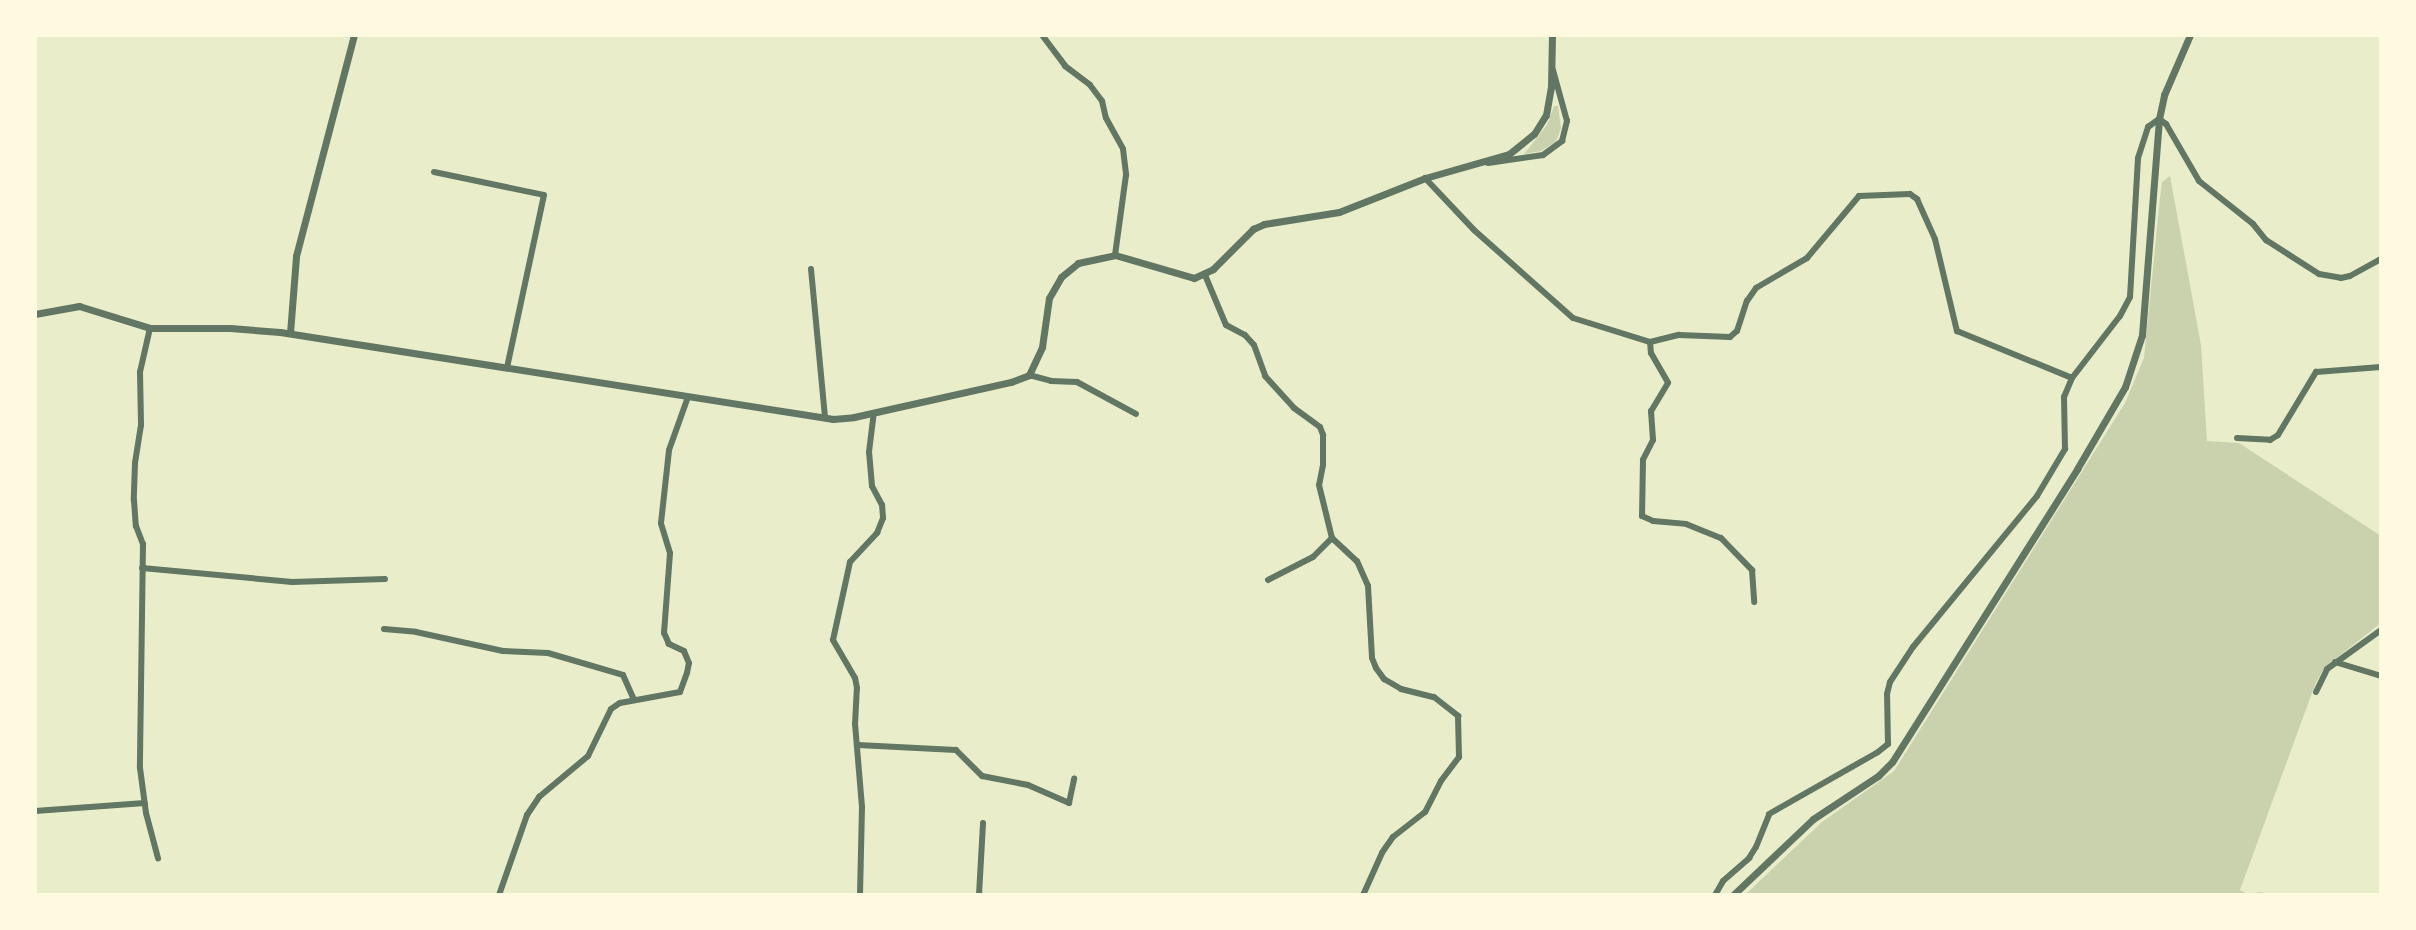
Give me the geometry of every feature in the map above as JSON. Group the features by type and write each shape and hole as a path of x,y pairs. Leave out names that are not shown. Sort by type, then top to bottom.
{"street":[{"path":"290,333 296,256 354,35"},
{"path":"1042,35 1065,66 1090,85 1102,101 1106,118 1123,149 1126,175 1115,255"},
{"path":"1484,163 1525,145 1540,126 1550,101 1552,35"},
{"path":"1734,895 1813,819 1878,776 1892,762 2126,387 2141,335 2159,119 2164,94 2190,35"},
{"path":"1029,375 1042,347 1047,308 1054,286 1078,263 1115,255 1187,278 1205,275 1253,229 1264,224 1339,212 1425,178 1484,163 1543,155 1562,141 1566,132 1565,108 1551,61"},
{"path":"2159,119 2166,124 2199,181 2285,254 2319,274 2341,278 2381,260"},
{"path":"1715,895 1723,881 1756,847 1762,825 1769,814 1888,744 1887,694 1890,682 1913,647 2037,496 2065,449 2064,397 2072,378 2119,316 2130,297 2138,158 2148,127 2159,119"},
{"path":"434,172 544,195 508,368"},
{"path":"1425,178 1474,230 1573,318 1650,342 1679,335 1730,337 1737,331 1747,301 1756,288 1807,258 1858,196 1910,194 1917,199 1936,239 1958,331 2072,378"},
{"path":"811,269 825,418"},
{"path":"1205,275 1226,325 1245,335 1259,354 1265,376 1294,408 1320,427 1323,435 1323,466 1319,485 1332,538 1357,561 1368,586 1372,657 1376,668 1384,679 1401,689 1434,697 1446,703 1458,716 1459,757 1441,781 1424,812 1387,845 1374,866 1363,895"},
{"path":"35,314 79,306 150,328 230,328 290,333 825,418 843,419 874,413 1011,382 1029,375 1051,381 1077,382 1136,414"},
{"path":"150,328 141,372 141,425 135,463 134,500 136,526 143,544 139,719 145,803 152,846 158,858"},
{"path":"1650,342 1651,353 1668,383 1651,411 1653,440 1643,460 1642,516 1653,522 1686,524 1721,538 1752,570 1754,602"},
{"path":"2236,438 2270,440 2278,435 2316,372 2381,368"},
{"path":"499,895 527,816 539,797 588,756 611,709 634,700 680,692 689,663 684,651 669,644 664,634 670,553 661,523 669,450 688,397"},
{"path":"860,895 862,807 855,678 833,640 850,562 877,533 883,518 881,505 872,486 870,463 874,413"},
{"path":"1268,580 1313,557 1332,538"},
{"path":"142,568 292,582 385,579"},
{"path":"384,629 416,632 503,651 548,653 623,675 634,700"},
{"path":"2316,692 2327,669 2381,630"},
{"path":"2335,662 2381,676"},
{"path":"858,745 956,750 982,776 1028,785 1069,803 1074,779"},
{"path":"35,811 145,803"},
{"path":"979,895 983,823"}],"green space":[{"path":"1554,106 1558,106 1561,128 1556,142 1541,151 1524,154 1547,125"},
{"path":"2170,176 2201,345 2207,441 2239,443 2381,536 2381,623 2325,667 2316,682 2240,890 2248,894 2260,892 2277,895 1745,895 1822,822 1894,771 2125,403 2144,358 2162,182"}]}
